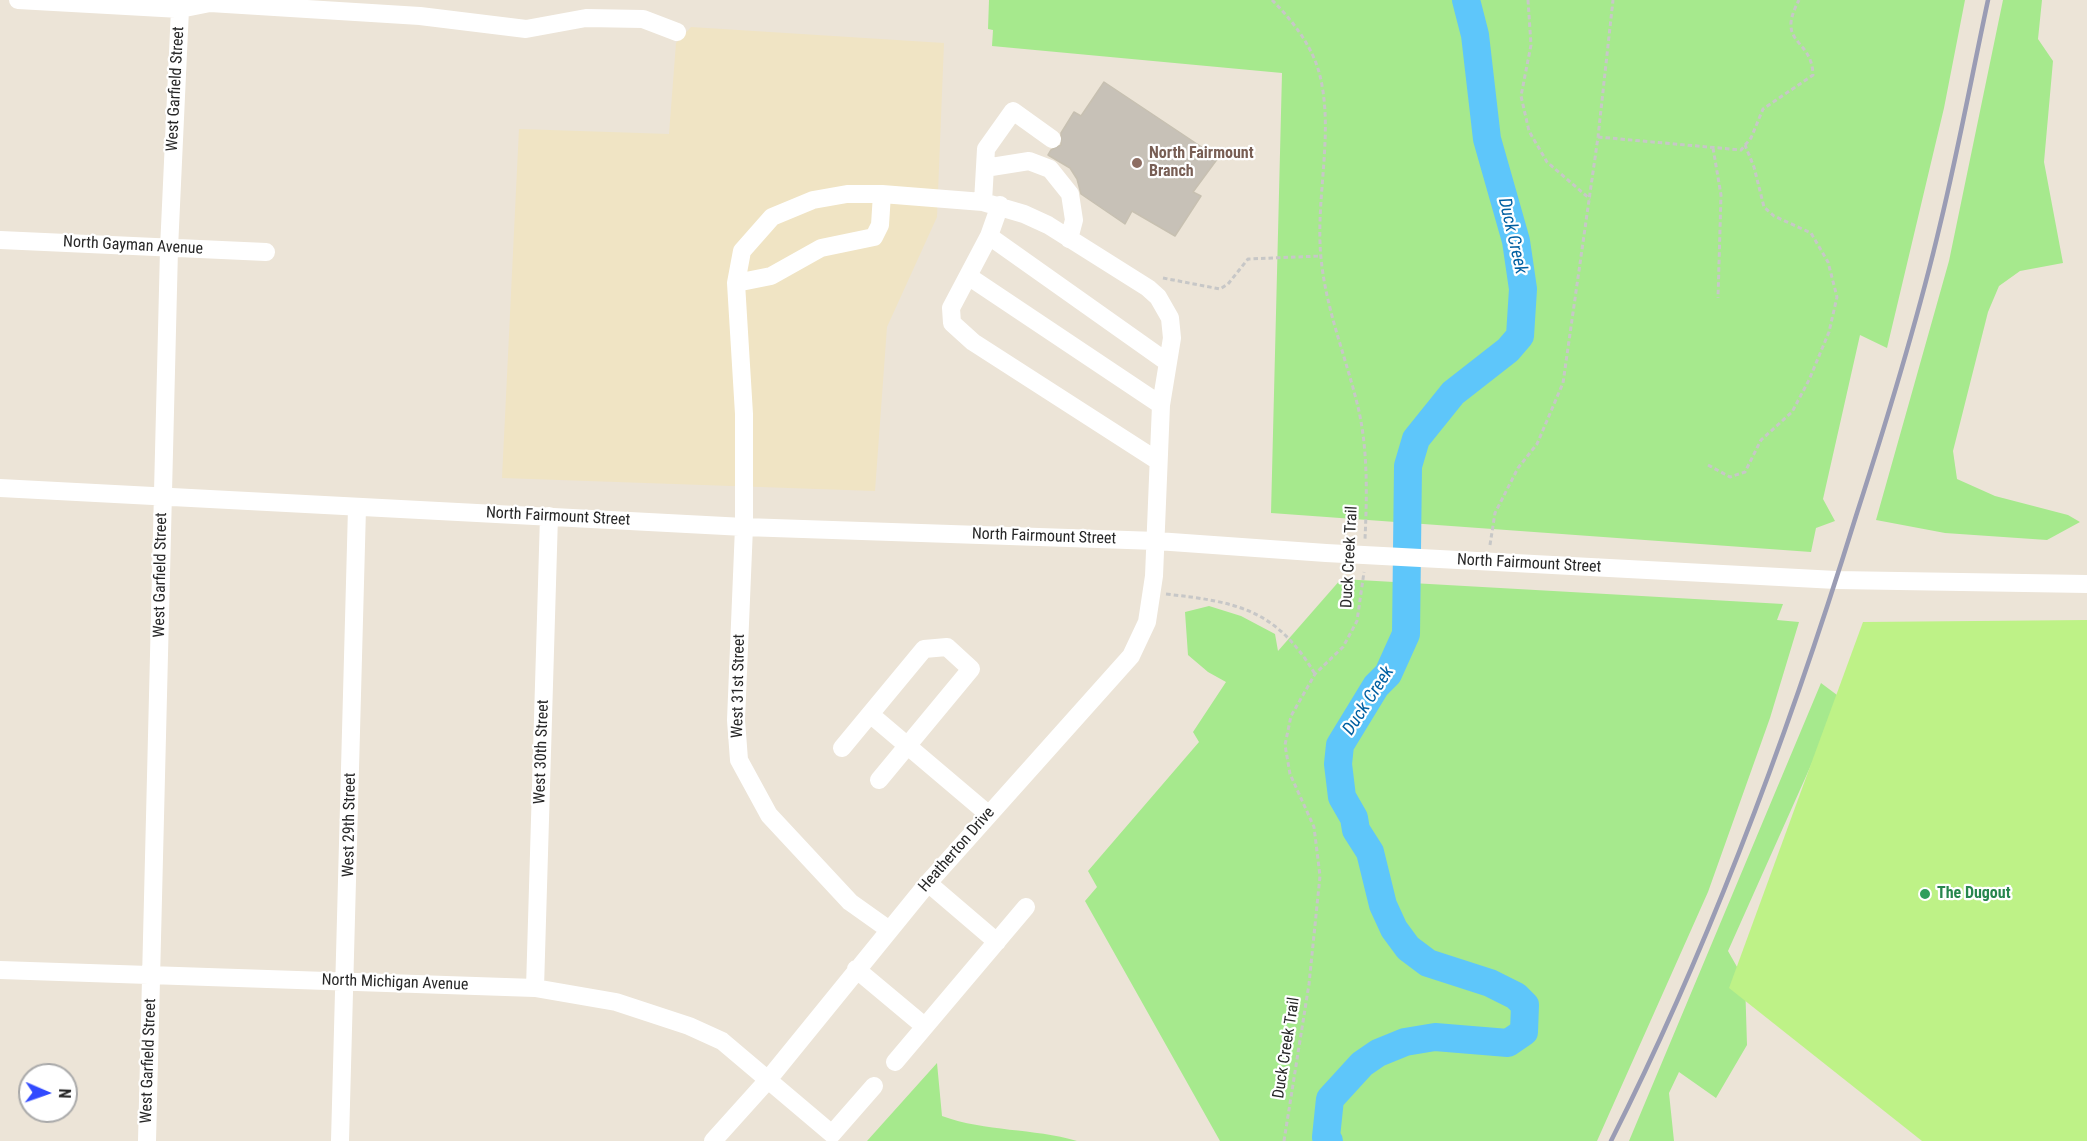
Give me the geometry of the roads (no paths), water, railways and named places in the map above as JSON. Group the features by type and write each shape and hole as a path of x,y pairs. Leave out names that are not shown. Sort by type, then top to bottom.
{"street":[{"path":"18,0 89,2 180,9 210,3 420,16 526,29 586,18 643,19 677,32"},
{"name":"West Garfield Street","path":"147,1141 169,249 180,9"},
{"path":"1052,139 1013,111 986,149 985,168 991,204 989,236 951,308 952,323 973,342 1158,461"},
{"path":"985,168 1029,161 1050,169 1070,194 1074,220 1069,239"},
{"name":"West 31st Street","path":"888,929 850,902 769,815 739,760 736,720 744,527 744,414 736,283 742,251 772,217 813,200 847,194 882,194 991,204 1024,214 1148,288"},
{"path":"736,283 771,276 821,248 873,237 880,225 882,194"},
{"path":"989,236 1167,362"},
{"name":"North Gayman Avenue","path":"0,240 266,252"},
{"path":"968,276 1161,405"},
{"name":"Heatherton Drive","path":"713,1141 767,1081 888,929 1131,656 1146,622 1151,592 1157,541 1161,405 1172,339 1170,318 1158,297 1148,288"},
{"name":"North Fairmount Street","path":"0,488 744,527 1157,541 1481,562 1836,580 2087,584"},
{"name":"West 29th Street","path":"340,1141 357,508"},
{"name":"West 30th Street","path":"535,987 549,516"},
{"path":"842,748 924,649 947,647 971,669 879,780"},
{"path":"870,714 988,814"},
{"path":"928,883 997,942"},
{"path":"895,1062 923,1025 1026,907"},
{"path":"856,969 923,1025"},
{"name":"North Michigan Avenue","path":"0,970 535,987 616,1002 689,1026 722,1041 832,1134 874,1086"}],"waterway":[{"name":"Duck Creek","path":"1329,1141 1326,1137 1330,1099 1362,1064 1378,1053 1405,1042 1435,1037 1508,1043 1524,1032 1525,1005 1516,996 1490,983 1428,963 1408,948 1394,929 1383,905 1370,852 1356,830 1354,818 1342,797 1338,764 1340,745 1376,686 1388,674 1406,634 1408,466 1416,439 1453,393 1508,350 1520,336 1523,289 1516,241 1487,139 1475,35 1466,0"}],"railway":[{"path":"1611,1141 1683,989 1716,912 1776,755 1831,596 1922,298 1953,169 1988,0"}],"place":[{"name":"North Fairmount Branch","path":"1137,163"},
{"name":"The Dugout","path":"1925,894"}]}
